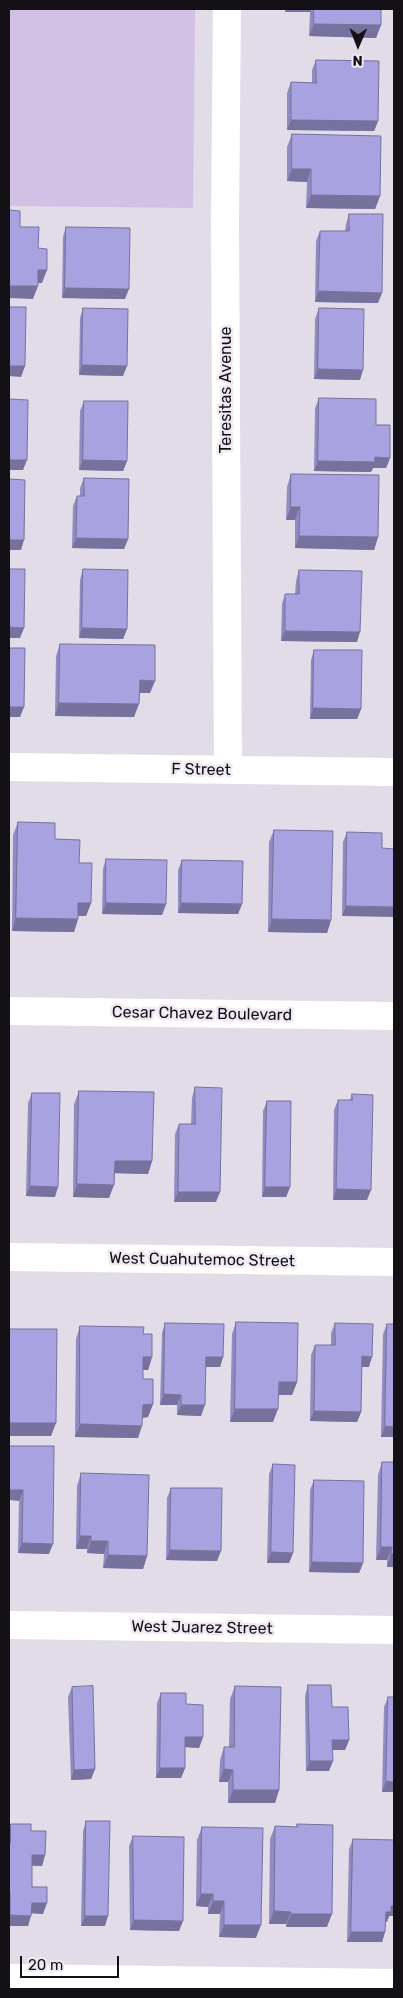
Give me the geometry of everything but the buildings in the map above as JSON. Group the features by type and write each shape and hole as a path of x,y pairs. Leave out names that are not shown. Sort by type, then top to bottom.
{"street":[{"name":"Teresitas Avenue","path":"227,9 225,223 228,770"},
{"name":"F Street","path":"9,767 394,772"},
{"name":"Cesar Chavez Boulevard","path":"9,1012 394,1016"},
{"name":"West Cuahutemoc Street","path":"9,1257 394,1262"},
{"name":"West Juarez Street","path":"9,1625 394,1630"},
{"path":"9,1978 394,1984"}],"shaded area":[{"path":"9,9 195,9 193,208 9,206"}]}
